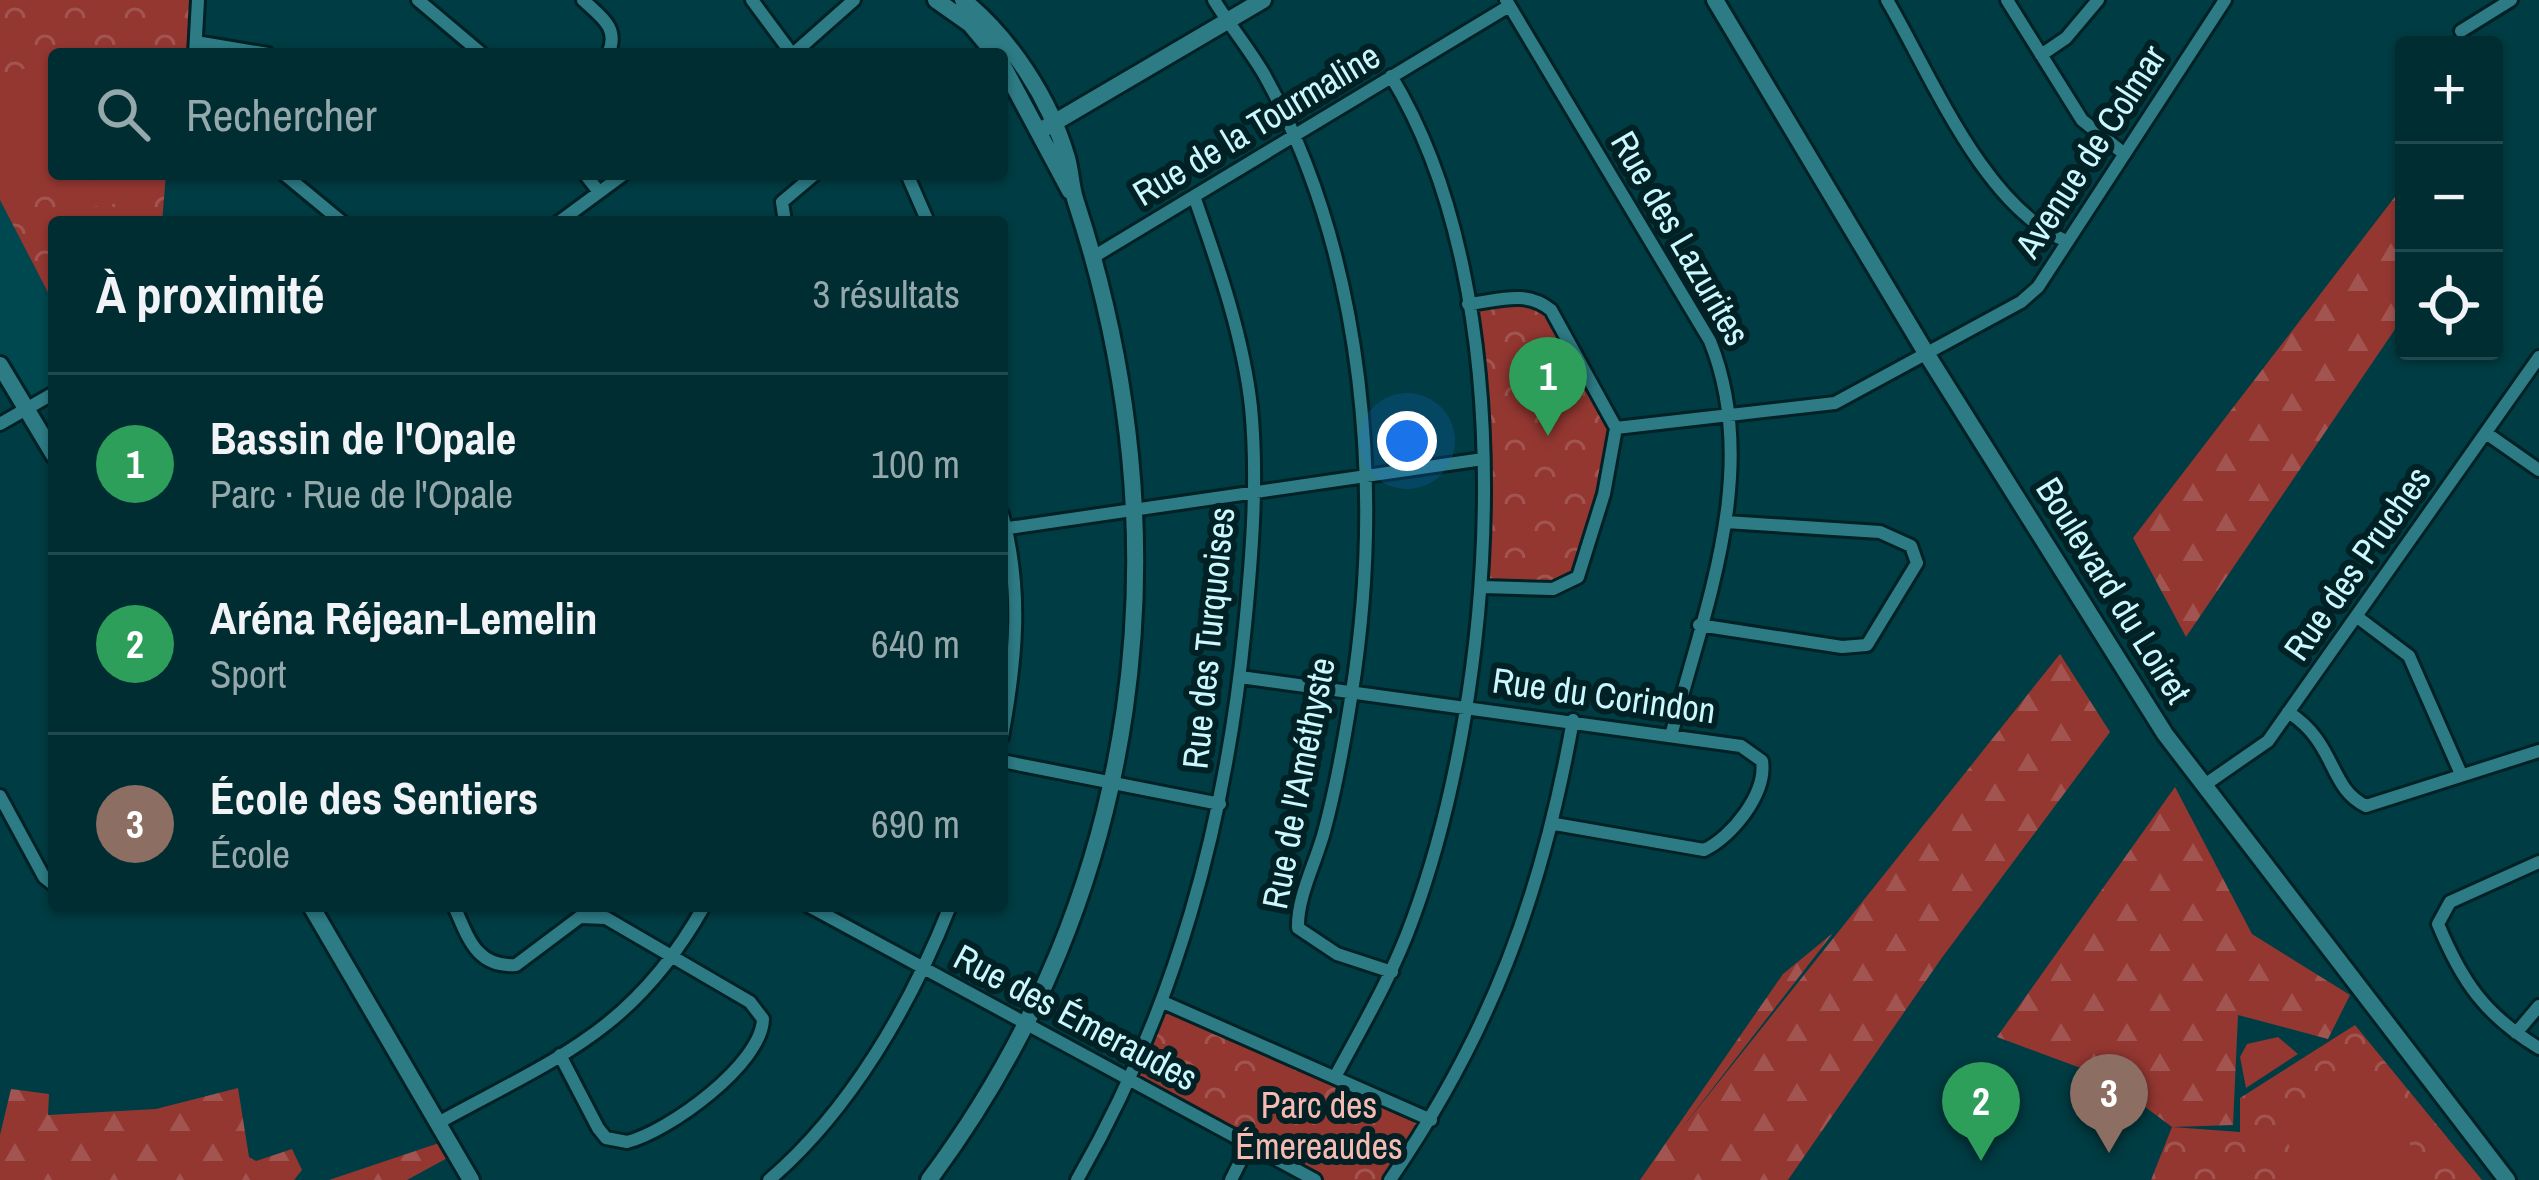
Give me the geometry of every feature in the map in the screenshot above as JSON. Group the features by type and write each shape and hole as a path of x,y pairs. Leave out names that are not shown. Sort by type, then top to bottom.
{"street":[{"path":"195,48 198,0"},
{"path":"418,0 475,48"},
{"path":"583,0 610,26 614,39 610,48"},
{"path":"752,0 788,48"},
{"path":"800,48 854,0"},
{"path":"936,0 970,24 990,48"},
{"path":"929,1180 989,1094 1028,1024 1074,908 1114,784 1135,638 1138,508 1127,401 1095,256 1047,127 1009,48 962,0"},
{"name":"Rue de l'Améthyste","path":"1214,0 1264,74 1293,136 1322,213 1353,343 1364,476 1364,571 1352,692 1325,829 1298,928 1337,953 1392,972"},
{"path":"1047,127 1263,0"},
{"name":"Boulevard du Loiret","path":"1715,0 2102,638 2206,784 2507,1180"},
{"path":"1887,0 1996,187 2032,223 2064,240"},
{"path":"2007,0 2082,120 2122,152"},
{"path":"2041,55 2066,38 2098,0"},
{"name":"Avenue de Colmar","path":"1616,428 1835,403 2021,302 2038,287 2064,240 2224,0"},
{"path":"2461,31 2511,0"},
{"name":"Rue de la Tourmaline","path":"1095,256 1507,3"},
{"name":"Rue des Lazurites","path":"1507,3 1710,341 1724,375 1733,485 1671,736"},
{"path":"1008,72 1047,127"},
{"path":"1335,1076 1392,972 1436,847 1467,706 1483,587 1484,459 1468,304 1447,212 1410,106 1391,76"},
{"path":"291,180 335,216"},
{"path":"590,180 599,192"},
{"path":"567,216 616,180"},
{"path":"784,216 782,202 808,180"},
{"path":"910,180 925,216"},
{"name":"Rue des Turquoises","path":"1077,1180 1163,1002 1195,906 1220,804 1240,677 1253,490 1251,406 1237,332 1194,196"},
{"path":"1468,304 1507,297 1538,299 1551,310 1616,428 1604,494 1578,577 1553,589 1483,587"},
{"name":"Rue des Pruches","path":"2206,784 2268,741 2539,357"},
{"path":"0,365 48,445"},
{"path":"0,424 48,396"},
{"path":"2486,433 2539,470"},
{"path":"1008,522 1484,459"},
{"path":"1700,626 1843,647 1867,645 1917,563 1911,545 1880,532 1726,522"},
{"path":"1008,561 1017,630 1008,694"},
{"path":"2356,616 2409,656 2462,774"},
{"name":"Rue du Corindon","path":"1240,677 1741,746 1762,761 1763,784 1714,845 1692,849 1555,824"},
{"path":"2288,712 2316,732 2349,798 2366,806 2539,751"},
{"path":"1390,1180 1431,1120 1517,946 1555,824 1573,720"},
{"path":"1008,762 1220,804"},
{"path":"0,796 48,880"},
{"path":"2539,862 2450,902 2438,924 2466,986 2495,1021 2539,1048"},
{"path":"315,912 471,1180"},
{"path":"457,912 475,952 502,966 529,960 570,924 594,916 750,1002 763,1019 759,1039 699,1104 640,1139 615,1142 598,1128 560,1055"},
{"path":"438,1123 607,1028 675,958 701,912"},
{"name":"Rue des Émeraudes","path":"832,912 920,967 1315,1180"},
{"path":"769,1180 832,1117 947,912"},
{"path":"1163,1002 1431,1120"},
{"path":"2516,1034 2539,1006"},
{"path":"1231,1180 1249,1144"}],"shaded area":[{"path":"0,200 48,292 48,396 27,408 0,365"}],"green space":[{"path":"0,0 198,0 195,48 48,48 48,180 166,180 162,216 48,216 48,292 0,200"},
{"path":"48,66 48,180 52,180 26,191 0,190 0,74"},
{"path":"89,180 157,180 159,197 92,207"},
{"path":"2395,197 2395,329 2186,637 2133,538"},
{"path":"1538,299 1616,428 1615,444 1572,584 1483,587 1483,459 1468,304"},
{"path":"2060,654 2110,732 1941,959 1788,1180 1640,1180 1783,974 1833,933 1678,1133"},
{"path":"2175,787 2252,934 2350,995 2328,1039 2238,1015 2233,1125 2172,1127 2105,1077 1997,1037"},
{"name":"Parc des Émereaudes","path":"1163,1002 1431,1120 1390,1180 1315,1180 1129,1079"},
{"path":"2355,1025 2482,1180 2151,1180 2172,1127 2240,1132 2240,1098"},
{"path":"2278,1037 2298,1054 2246,1088 2240,1057 2247,1044"},
{"path":"2367,1067 2430,1180 2309,1180 2274,1119"},
{"path":"238,1088 249,1157 256,1161 292,1149 302,1170 294,1180 0,1180 0,1135 11,1089 49,1094 48,1115 156,1109"},
{"path":"445,1141 451,1156 407,1180 329,1180"}],"place":[{"name":"Bassin de l'Opale","path":"1548,436"},
{"name":"École des Sentiers","path":"2109,1153"},
{"name":"Aréna Réjean‑Lemelin","path":"1981,1161"}]}
